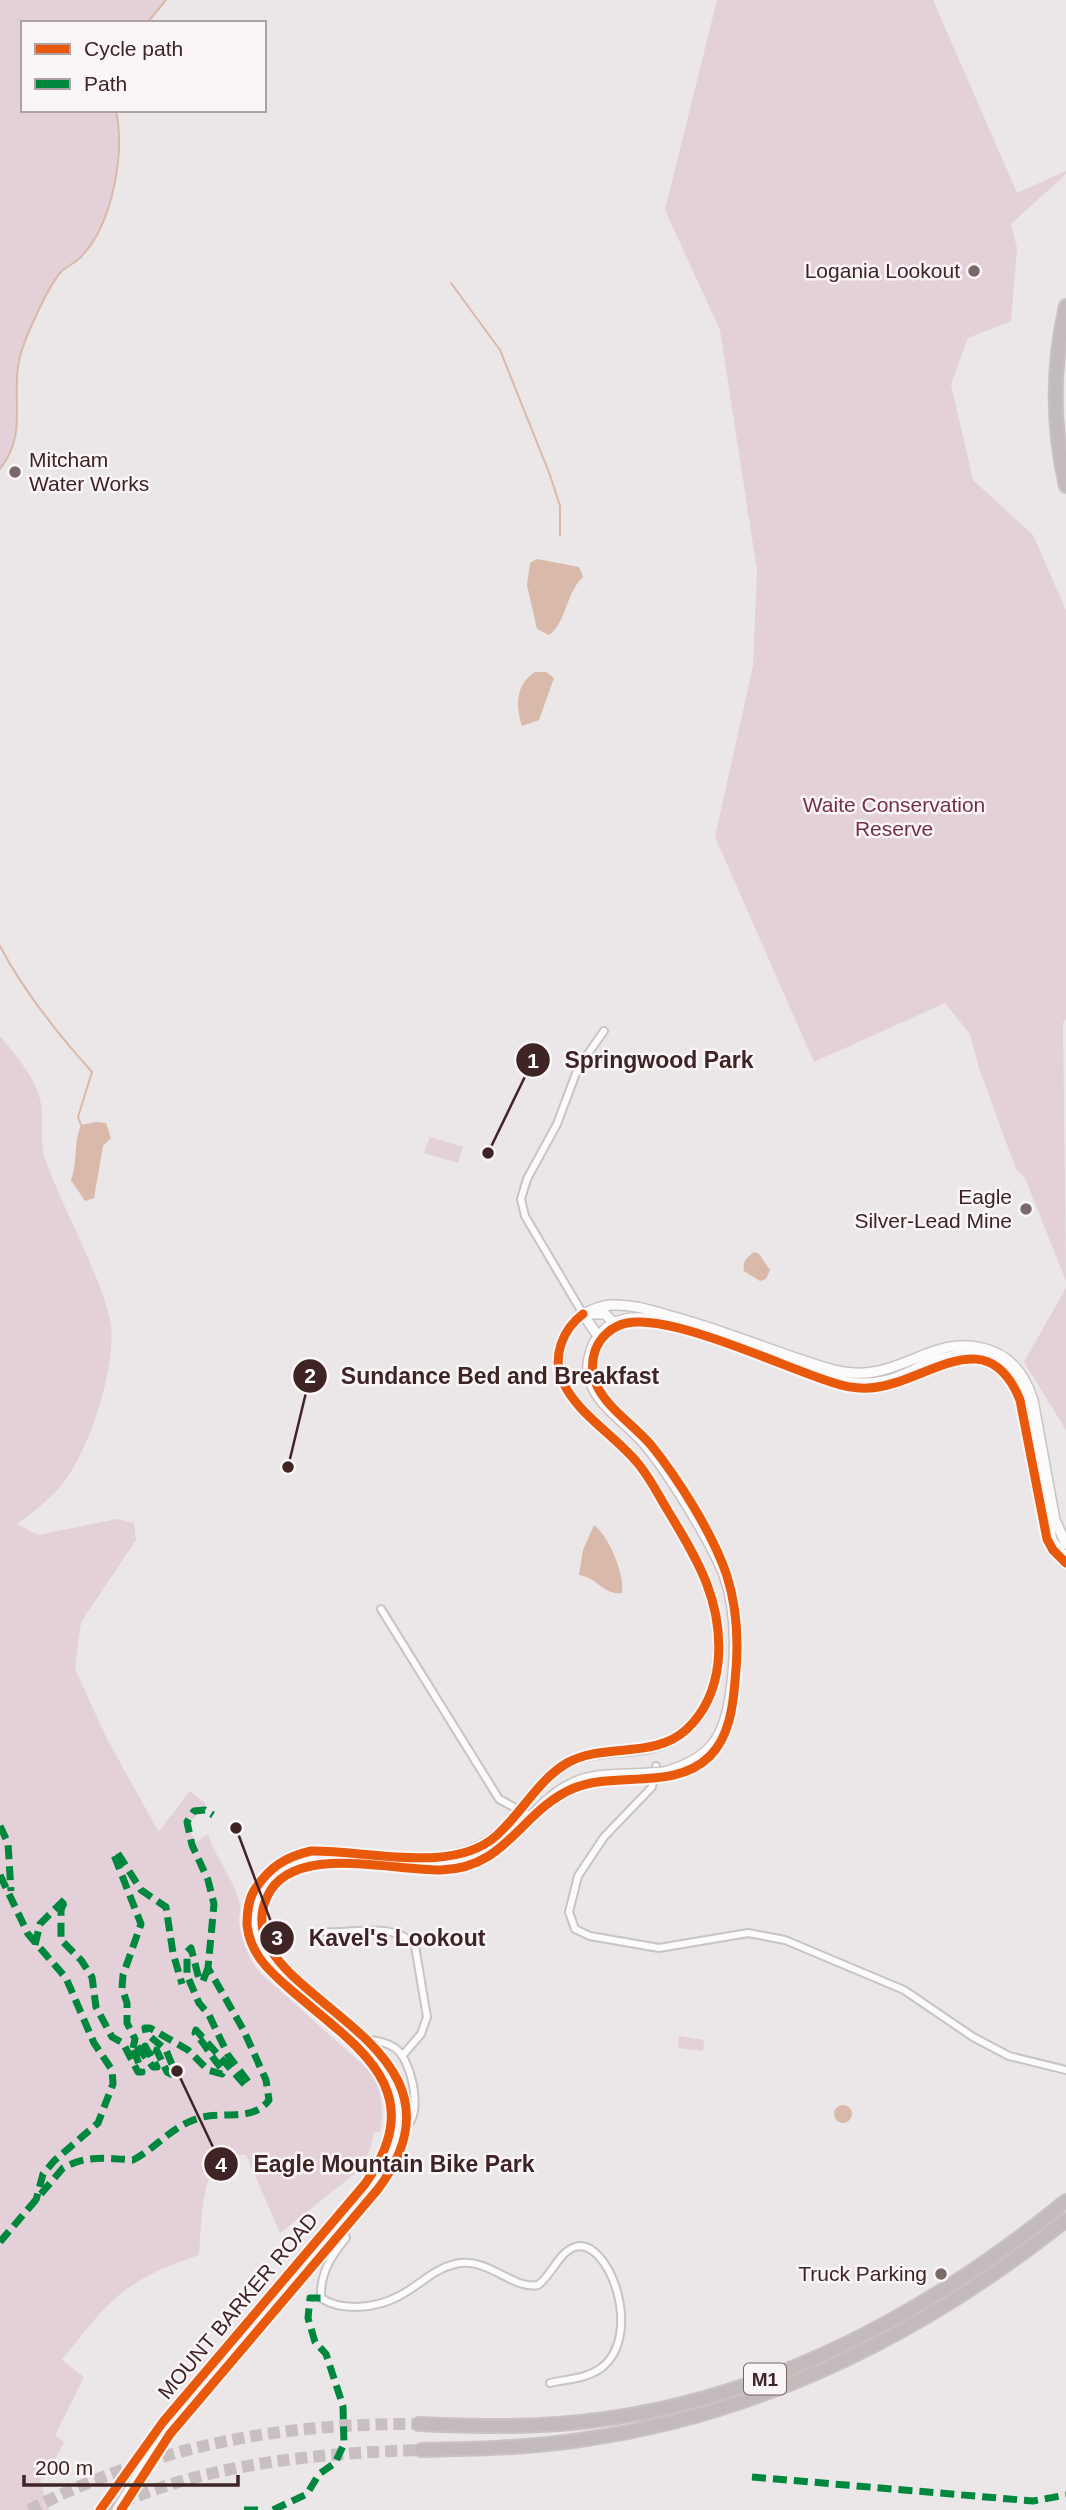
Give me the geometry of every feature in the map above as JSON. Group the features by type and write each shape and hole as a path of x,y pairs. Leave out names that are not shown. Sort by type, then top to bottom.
{"highway":[{"path":"1066,306 1055,372 1054,410 1066,486"},
{"name":"M1","path":"419,2424 527,2426 604,2420 680,2405 753,2383 825,2354 893,2320 991,2258 1066,2201"},
{"name":"M1","path":"421,2451 541,2445 617,2434 692,2417 766,2394 837,2364 906,2329 971,2289 1066,2220"}],"main road":[{"path":"583,1314 612,1305 644,1309 732,1333 848,1374 884,1372 944,1348 971,1346 998,1353 1019,1369 1034,1400 1055,1520 1066,1544"},
{"path":"583,1314 605,1314 614,1323"},
{"path":"583,1314 598,1336 614,1323 636,1318 666,1322 730,1340 828,1377 860,1383 887,1381 957,1354 993,1359 1015,1377 1024,1396 1052,1540 1066,1558"},
{"name":"MOUNT BARKER ROAD","path":"397,2122 385,2084 368,2058 270,1972 257,1956 248,1928 252,1894 266,1873 291,1856 323,1851 435,1857 456,1856 476,1849 493,1839 567,1763 589,1755 645,1748 675,1739 698,1717 715,1683 720,1635 715,1604 698,1559 641,1468 578,1404 561,1375 559,1357 562,1342 569,1328 583,1314"},
{"name":"MOUNT BARKER ROAD","path":"117,2510 131,2484 174,2423 340,2220 381,2160 397,2122 391,2076 380,2058 285,1974 264,1950 255,1917 261,1898 272,1880 295,1864 323,1859 436,1866 473,1860 500,1845 530,1815 558,1792 579,1780 656,1770 697,1760 719,1737 729,1707 734,1627 724,1576 706,1540 657,1461 642,1441 605,1405 591,1384 588,1361 598,1336"},
{"name":"MOUNT BARKER ROAD","path":"100,2510 163,2421 340,2220"},
{"path":"121,2477 131,2484"}],"street":[{"path":"583,1314 525,1216 521,1199 527,1179 557,1124 578,1068 604,1031"},
{"path":"381,1609 499,1799 530,1815"},
{"path":"656,1770 652,1787 604,1837 578,1876 569,1912 570,1921 581,1933 659,1948 747,1933 785,1940 904,1990 973,2037 1009,2056 1065,2070"},
{"path":"324,1933 390,1931 408,1938 415,1946 427,2006 426,2025 402,2056"},
{"path":"360,2038 386,2043 402,2056 411,2082 414,2110 410,2122 397,2122"},
{"path":"340,2220 346,2238 326,2265 321,2289 321,2298 335,2306 389,2301 429,2275 463,2263 488,2266 525,2284 538,2285 571,2248 582,2246 593,2251 615,2286 622,2314 621,2340 616,2352 599,2369 580,2377 550,2383"}],"green space":[{"path":"0,0 166,0 149,21 21,21 21,112 116,112 119,147 114,187 101,226 81,257 62,271 55,280 25,342 17,376 14,443 0,469"},
{"name":"Waite Conservation Reserve","path":"717,0 933,0 1017,193 1066,171 1066,174 1011,224 1017,248 1011,321 968,338 951,384 973,480 1033,535 1066,610 1066,1019 1063,1023 1066,1281 1025,1178 1016,1169 979,1068 970,1034 945,1003 814,1062 715,837 753,666 757,571 720,330 665,210"},
{"path":"0,1036 25,1067 39,1095 46,1162 96,1276 109,1315 111,1332 108,1373 95,1418 79,1458 59,1488 17,1524 38,1535 117,1519 134,1523 136,1540 81,1622 75,1669 107,1739 157,1829 159,1831 190,1791 206,1804 188,1825 195,1843 208,1834 234,1887 240,1905 241,1935 252,1960 259,1972 371,2072 378,2086 382,2108 380,2132 374,2132 370,2150 357,2172 280,2233 246,2155 229,2156 220,2160 209,2178 206,2191 199,2255 153,2274 120,2294 62,2360 84,2377 55,2435 64,2442 46,2477 40,2480 49,2510 0,2510"},
{"path":"430,1137 463,1147 458,1163 424,1153"},
{"path":"1066,1288 1066,1430 1024,1362"},
{"path":"679,2036 704,2040 703,2051 678,2048"}],"shaded area":[{"path":"537,559 579,567 583,577 573,591 559,623 549,635 537,629 527,585 530,563"},
{"path":"535,672 546,672 554,678 539,720 522,726 518,710 519,696 524,683"},
{"path":"106,1123 111,1138 103,1146 94,1198 85,1201 71,1180 81,1125"},
{"path":"754,1252 759,1254 770,1270 766,1279 760,1281 744,1271 744,1262"},
{"path":"594,1525 600,1530 615,1556 621,1576 622,1593 610,1592 579,1575 583,1550"},
{"path":"843,2105 849,2108 852,2114 849,2120 843,2123 837,2120 834,2114 837,2108"}],"waterway":[{"path":"149,21 166,0"},
{"path":"0,469 14,443 19,361 30,329 55,280 62,271 81,257 92,243 109,207 119,147 116,112"},
{"path":"451,283 500,350 550,475 560,506 560,535"},
{"path":"0,946 42,1012 92,1072 78,1117 81,1125"}],"tunnel":[{"path":"29,2510 123,2469 219,2443 317,2428 419,2424"},
{"path":"105,2510 180,2482 260,2464 341,2454 421,2450"}],"marked path":[{"path":"0,2242 63,2168 88,2159 133,2160 192,2120 256,2111 269,2100 266,2080 243,2029 208,1968 214,1904 208,1880 192,1845 187,1822 194,1811 205,1810 213,1815"},
{"path":"0,1826 8,1843 11,1891"},
{"path":"133,2048 135,2039 127,2023 127,2003 122,1988 123,1975 141,1924 114,1855 117,1852 141,1890 166,1907 173,1953 182,1984"},
{"path":"0,1875 28,1934 66,1978 94,2043 112,2070 113,2084 98,2123 43,2174 36,2200"},
{"path":"35,1945 40,1924 66,1898 61,1910 61,1940 81,1960 92,1977 96,2007 112,2037 123,2043 138,2072 142,2072 133,2048 137,2046 153,2067 157,2067 145,2046 157,2051 167,2072 171,2074 173,2067 166,2050 146,2033 145,2028 150,2028 188,2050 208,2070 222,2074 224,2071 195,2033 196,2030 245,2085 249,2083 228,2055 209,2015 199,2003 187,1975 187,1952 191,1948 199,1979 203,1981 208,1968"},
{"path":"273,2510 307,2494 319,2474 335,2463 344,2444 343,2406 326,2354 315,2342 308,2318 310,2298 321,2298"},
{"path":"752,2477 1033,2501 1066,2495"},
{"path":"244,2510 265,2510"}],"cycle path":[{"path":"100,2510 163,2422 365,2184 384,2151 391,2122 389,2096 378,2073 362,2052 340,2031 269,1969 252,1945 247,1925 248,1911 253,1893 261,1881 279,1864 293,1856 311,1851 433,1858 478,1848 496,1836 547,1778 567,1763 597,1753 644,1748 674,1738 694,1722 712,1691 718,1663 717,1621 699,1565 644,1471 631,1455 577,1404 562,1380 558,1362 561,1344 570,1327 583,1314"},
{"path":"121,2510 170,2434 378,2189 404,2136 403,2093 381,2056 281,1964 263,1932 267,1897 279,1880 297,1870 345,1863 441,1870 464,1867 482,1860 498,1849 540,1810 574,1788 590,1783 680,1773 696,1767 710,1756 726,1731 733,1701 737,1641 727,1576 704,1525 673,1474 651,1445 614,1410 597,1386 593,1369 594,1355 607,1333 627,1323 647,1322 672,1326 831,1382 857,1388 902,1381 959,1360 976,1359 993,1364 1007,1377 1020,1400 1047,1539 1053,1550 1066,1563"}],"place":[{"name":"Logania Lookout","path":"974,271"},
{"name":"Mitcham Water Works","path":"15,472"},
{"name":"Springwood Park","path":"488,1153"},
{"name":"Eagle Silver-Lead Mine","path":"1026,1209"},
{"name":"Sundance Bed and Breakfast","path":"288,1467"},
{"name":"Kavel's Lookout","path":"236,1828"},
{"name":"Eagle Mountain Bike Park","path":"177,2071"},
{"name":"Truck Parking","path":"941,2274"}]}
